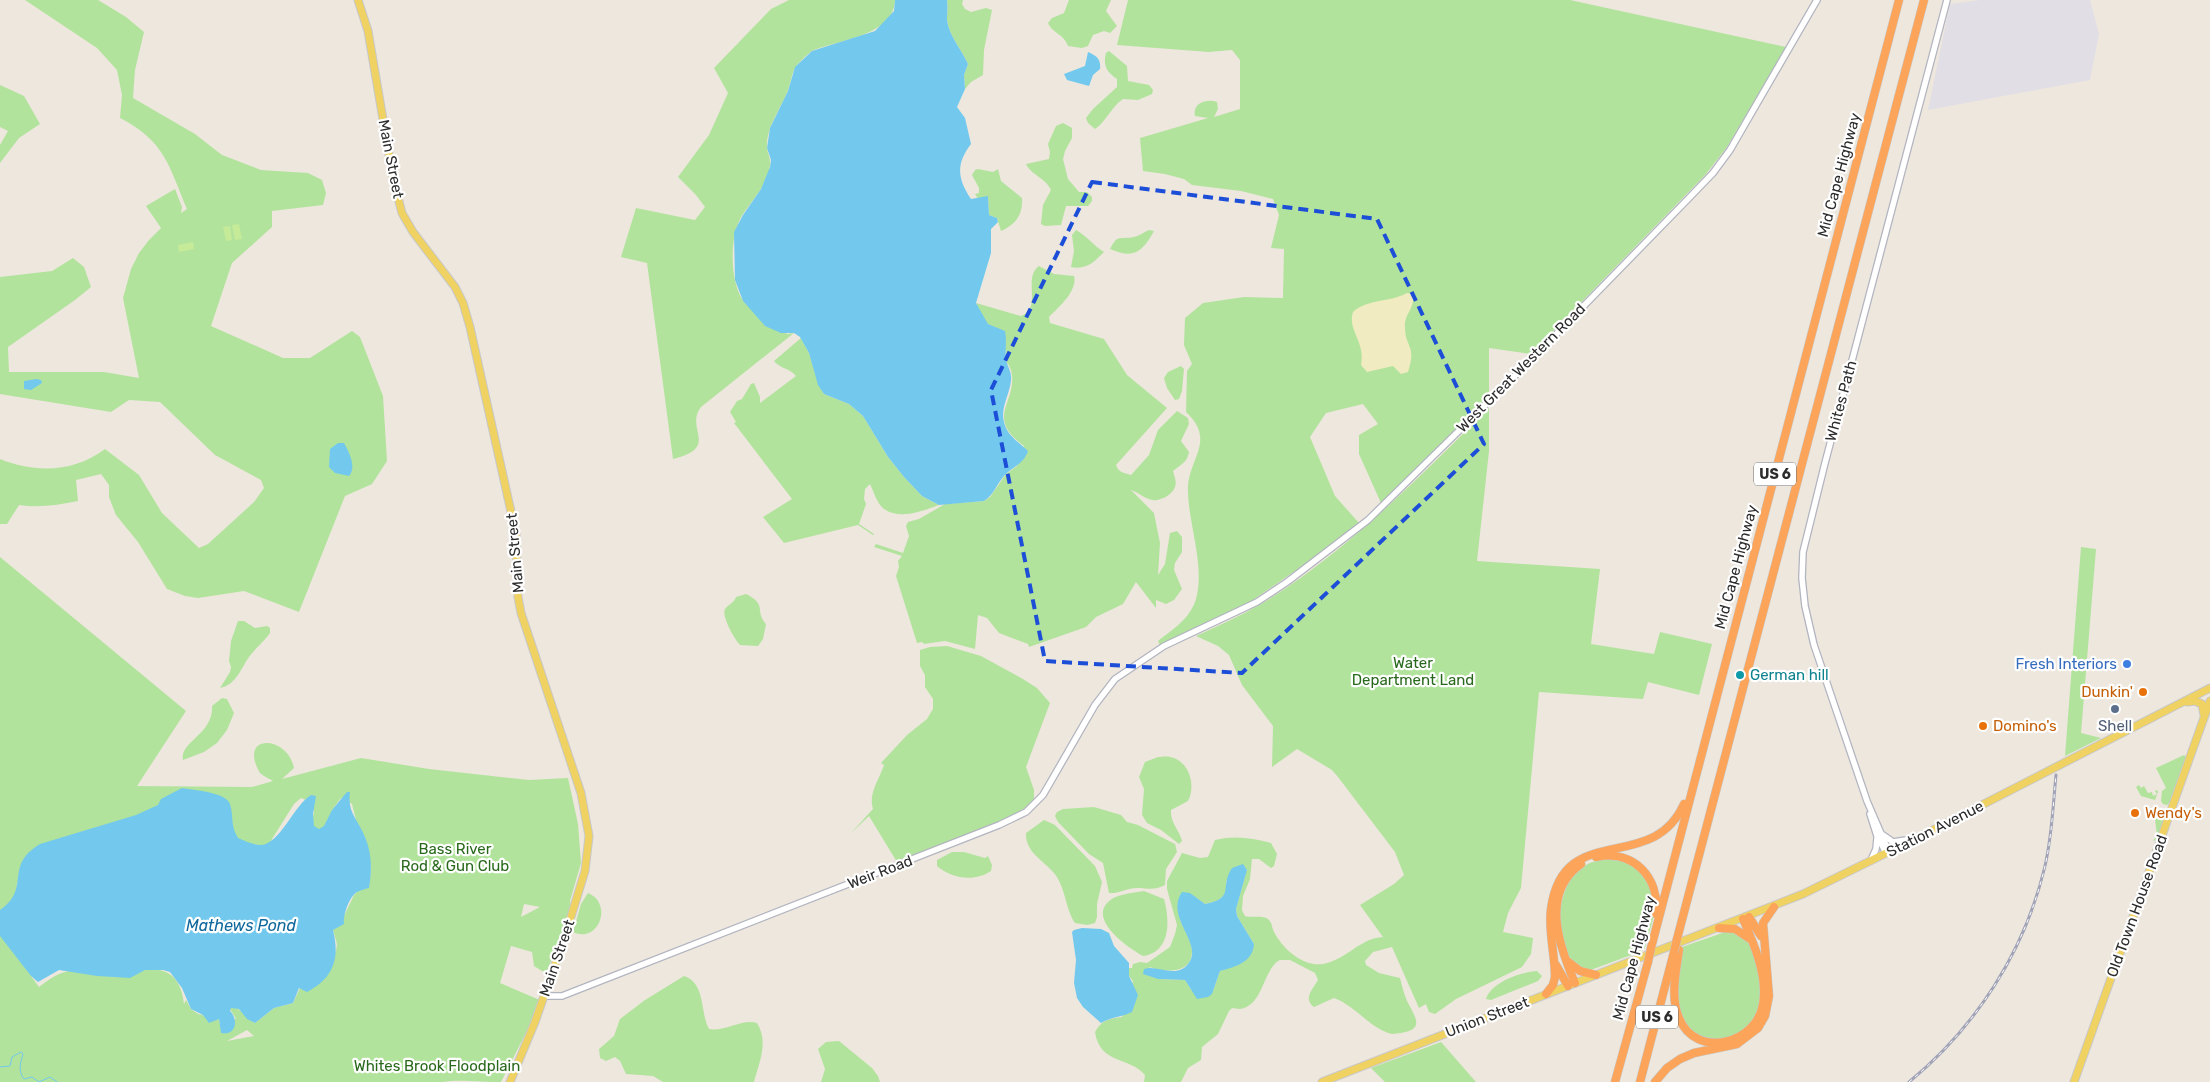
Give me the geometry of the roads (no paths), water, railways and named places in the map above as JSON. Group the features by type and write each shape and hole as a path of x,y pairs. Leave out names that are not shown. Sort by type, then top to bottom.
{"highway":[{"name":"Mid Cape Highway","path":"1615,1082 1652,951 1692,786 1899,0"},
{"name":"US 6","path":"1640,1082 1677,951 1686,906 1924,0"},
{"path":"1546,994 1555,980 1551,909 1555,891 1565,872 1588,854 1644,842 1661,834 1677,818 1692,786"},
{"path":"1571,984 1556,927 1556,912 1561,892 1567,879 1578,866 1588,860 1603,856 1619,857 1630,860 1644,870 1651,880 1657,901 1652,951"},
{"path":"1655,1082 1667,1068 1680,1059 1694,1053 1737,1044 1752,1035 1758,1028 1765,1016 1769,996 1763,923 1774,907"},
{"path":"1746,918 1764,942"},
{"path":"1677,951 1674,994 1679,1019 1685,1028 1696,1038 1710,1043 1730,1041 1746,1033 1757,1021 1763,1007 1762,975 1746,918"},
{"path":"1718,928 1735,930 1751,940"},
{"path":"1566,960 1577,970 1596,975"},
{"path":"1555,961 1571,984"}],"main road":[{"name":"Main Street","path":"358,0 368,31 393,178 402,213 410,227 455,287 463,304 470,327 516,534 518,597 521,613 576,777 588,823 588,848 585,871 544,996 510,1082"},
{"name":"Station Avenue","path":"1652,951 1774,907 1871,862 2210,688"},
{"path":"2182,703 2200,702 2204,708 2204,717"},
{"name":"Old Town House Road","path":"2074,1082 2210,702"},
{"name":"Union Street","path":"1322,1082 1596,975 1652,951"}],"street":[{"name":"West Great Western Road","path":"1147,657 1181,638 1257,602 1358,528 1400,490 1530,361 1713,173 1740,134 1818,0"},
{"name":"Whites Path","path":"1886,853 1886,845 1879,835 1808,625 1803,597 1803,559 1821,479 1947,0"},
{"name":"Weir Road","path":"544,996 562,996 706,938 894,867 1021,815 1043,795 1108,686 1124,671 1147,657"},
{"path":"1871,862 1879,835 1890,841 1899,842 1927,833"}],"water":[{"path":"895,0 947,0 948,26 968,64 964,75 965,89 957,107 965,118 971,144 963,158 960,171 961,178 971,199 988,196 989,215 997,218 998,222 991,229 991,253 976,303 988,324 1005,331 1006,358 1011,377 1003,417 1011,435 1028,451 1024,459 1004,476 990,496 984,501 939,505 922,496 888,457 863,416 849,404 824,394 818,385 809,353 800,337 794,333 781,333 765,326 743,301 735,280 734,232 761,189 770,167 771,160 767,148 770,128 788,91 795,67 812,51 875,31 894,11"},
{"path":"1088,52 1098,58 1100,63 1100,69 1093,75 1089,86 1067,80 1064,74 1085,66"},
{"path":"41,380 42,383 31,390 24,389 24,381"},
{"path":"338,443 344,443 350,455 352,468 349,476 335,473 329,467 330,449"},
{"name":"Mathews Pond","path":"182,788 209,792 227,800 230,804 234,829 238,838 252,844 261,845 268,843 281,831 299,807 311,795 316,796 313,814 314,826 319,829 324,826 332,810 347,792 350,792 349,799 352,811 369,849 371,869 369,888 354,894 347,906 344,924 333,930 336,950 333,966 329,974 307,992 299,988 293,1003 274,1008 255,1023 247,1019 239,1009 231,1008 230,1011 235,1023 233,1030 226,1033 221,1033 219,1019 209,1023 203,1015 191,1009 182,988 170,972 145,970 130,978 97,976 59,970 38,982 31,976 0,936 0,910 15,894 23,860 29,852 40,844 136,815 158,805 161,799"},
{"path":"1243,864 1247,870 1236,909 1237,916 1254,944 1253,950 1247,959 1242,963 1220,971 1212,994 1208,997 1197,999 1185,980 1158,979 1143,974 1144,969 1150,968 1174,971 1185,967 1190,961 1192,954 1178,910 1178,901 1182,892 1190,893 1205,904 1215,902 1224,895 1228,875 1232,868"},
{"path":"1082,928 1101,929 1109,933 1114,946 1129,963 1129,976 1138,995 1132,1012 1101,1023 1083,1007 1077,998 1074,983 1076,960 1072,932"}],"waterway":[{"path":"0,1067 10,1066 12,1057 21,1052 23,1054 20,1070 24,1079 32,1077 39,1082 50,1077 57,1082"}],"railway":[{"path":"1909,1082 1956,1037 1976,1012 1995,985 2025,928 2045,866 2051,832 2056,775"}],"place":[{"name":"Fresh Interiors","path":"2127,664"},
{"name":"German hill","path":"1740,675"},
{"name":"Dunkin'","path":"2143,692"},
{"name":"Shell","path":"2115,709"},
{"name":"Domino's","path":"1983,726"},
{"name":"Wendy's","path":"2135,813"}],"park label":[{"name":"Water Department Land","path":"1413,672"},
{"name":"Bass River Rod & Gun Club","path":"455,858"},
{"name":"Whites Brook Floodplain","path":"437,1066"}]}
